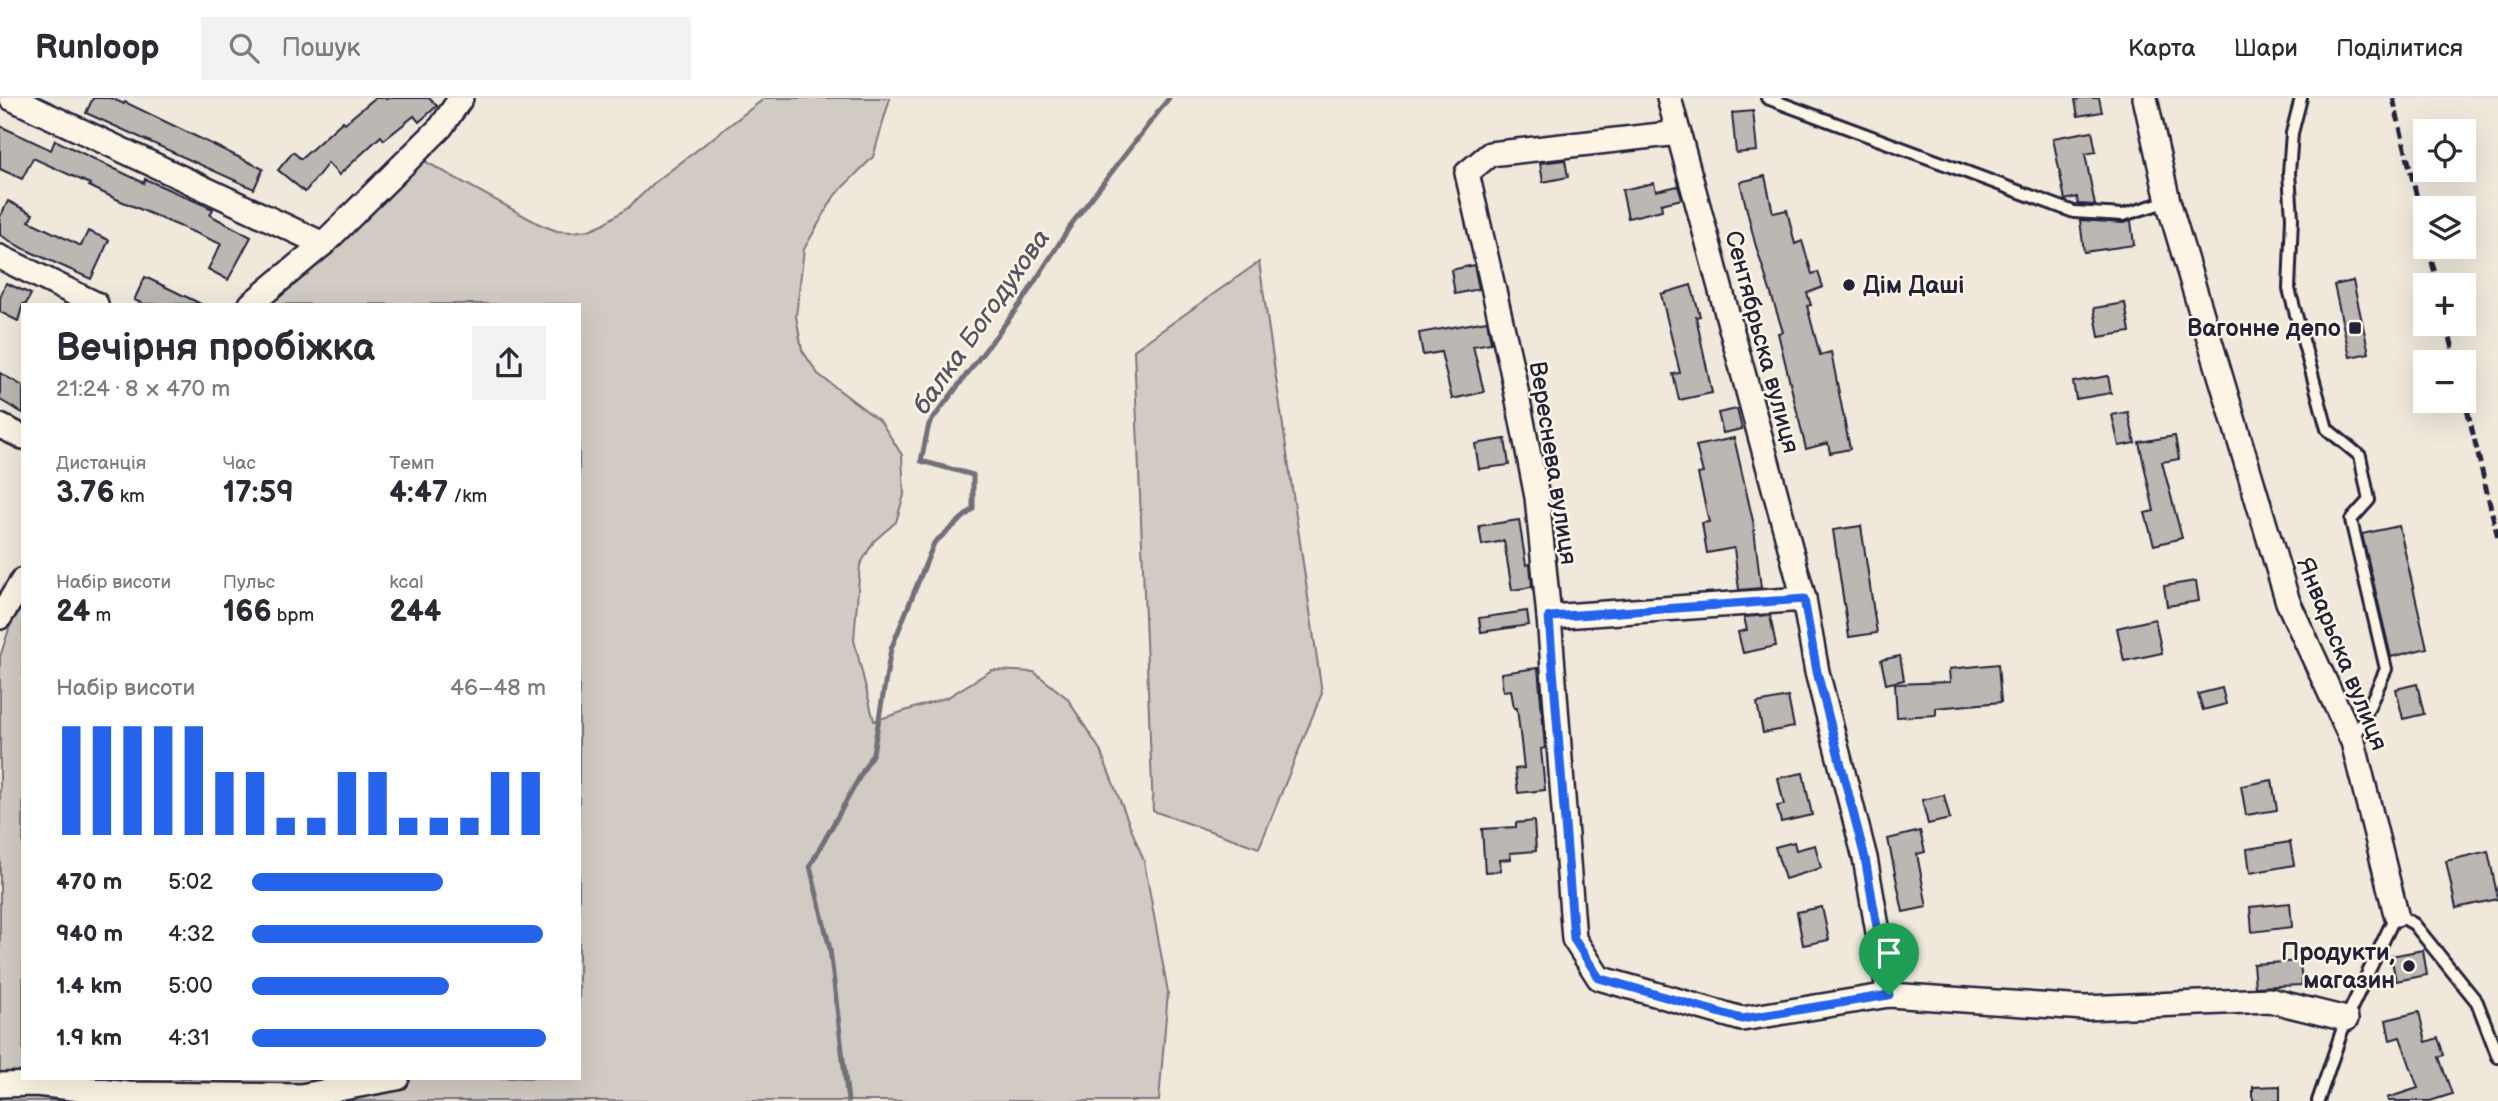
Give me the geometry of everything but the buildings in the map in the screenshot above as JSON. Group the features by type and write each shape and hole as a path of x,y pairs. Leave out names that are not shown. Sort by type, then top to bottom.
{"street":[{"path":"10,98 323,244"},
{"path":"252,303 323,244 441,127 461,98"},
{"name":"Сентябрьска вулиця","path":"1669,98 1804,599 1817,672 1865,858 1889,995"},
{"name":"Январьска вулиця","path":"2145,98 2168,201 2288,602 2353,742 2396,914"},
{"name":"Вереснева вулиця","path":"1679,132 1490,154 1467,173 1512,370 1537,497 1574,939 1599,978 1742,1019 1889,995"},
{"path":"0,257 94,303"},
{"path":"0,426 21,436"},
{"path":"1,613 21,583"},
{"path":"1549,617 1804,599"},
{"path":"1889,995 2085,1008 2269,1000 2346,1019"},
{"path":"0,1085 34,1084 128,1094 301,1096 386,1080"}],"lane":[{"path":"1767,98 2074,212 2123,215 2168,201"},
{"path":"2301,98 2292,133 2289,173 2292,218 2290,289 2327,429 2360,456 2369,500 2351,520 2386,669 2353,742"},
{"path":"2318,1101 2346,1019 2396,914 2414,924 2477,1002 2498,1057"}],"shaded area":[{"path":"765,98 890,98 873,157 835,195 804,249 796,316 802,350 818,374 881,422 902,455 904,495 896,522 874,541 860,565 854,640 874,721 948,697 992,670 1034,672 1067,698 1100,750 1144,861 1168,992 1159,1101 0,1101 0,657 11,623 21,609 21,1080 581,1080 581,303 272,303 421,159 539,224 557,231 589,230 603,224 629,207 654,183"},
{"path":"1259,262 1322,693 1259,848 1153,811 1134,350"}],"waterway":[{"name":"балка Богодухова","path":"848,1101 830,949 810,866 873,753 891,649 934,543 973,509 973,475 921,461 929,424 1021,303 1073,222 1169,98"}],"railway":[{"path":"2393,98 2417,196"},
{"path":"2431,259 2435,273"},
{"path":"2450,336 2453,350"},
{"path":"2468,413 2498,538"}],"place":[{"name":"Дім Даші","path":"1849,285"},
{"name":"Вагонне депо","path":"2355,328"},
{"name":"Продукти, магазин","path":"2409,966"}],"route":[{"path":"1804,599 1817,672 1865,858 1889,995 1742,1019 1599,978 1574,939 1549,617 1804,599"}]}
